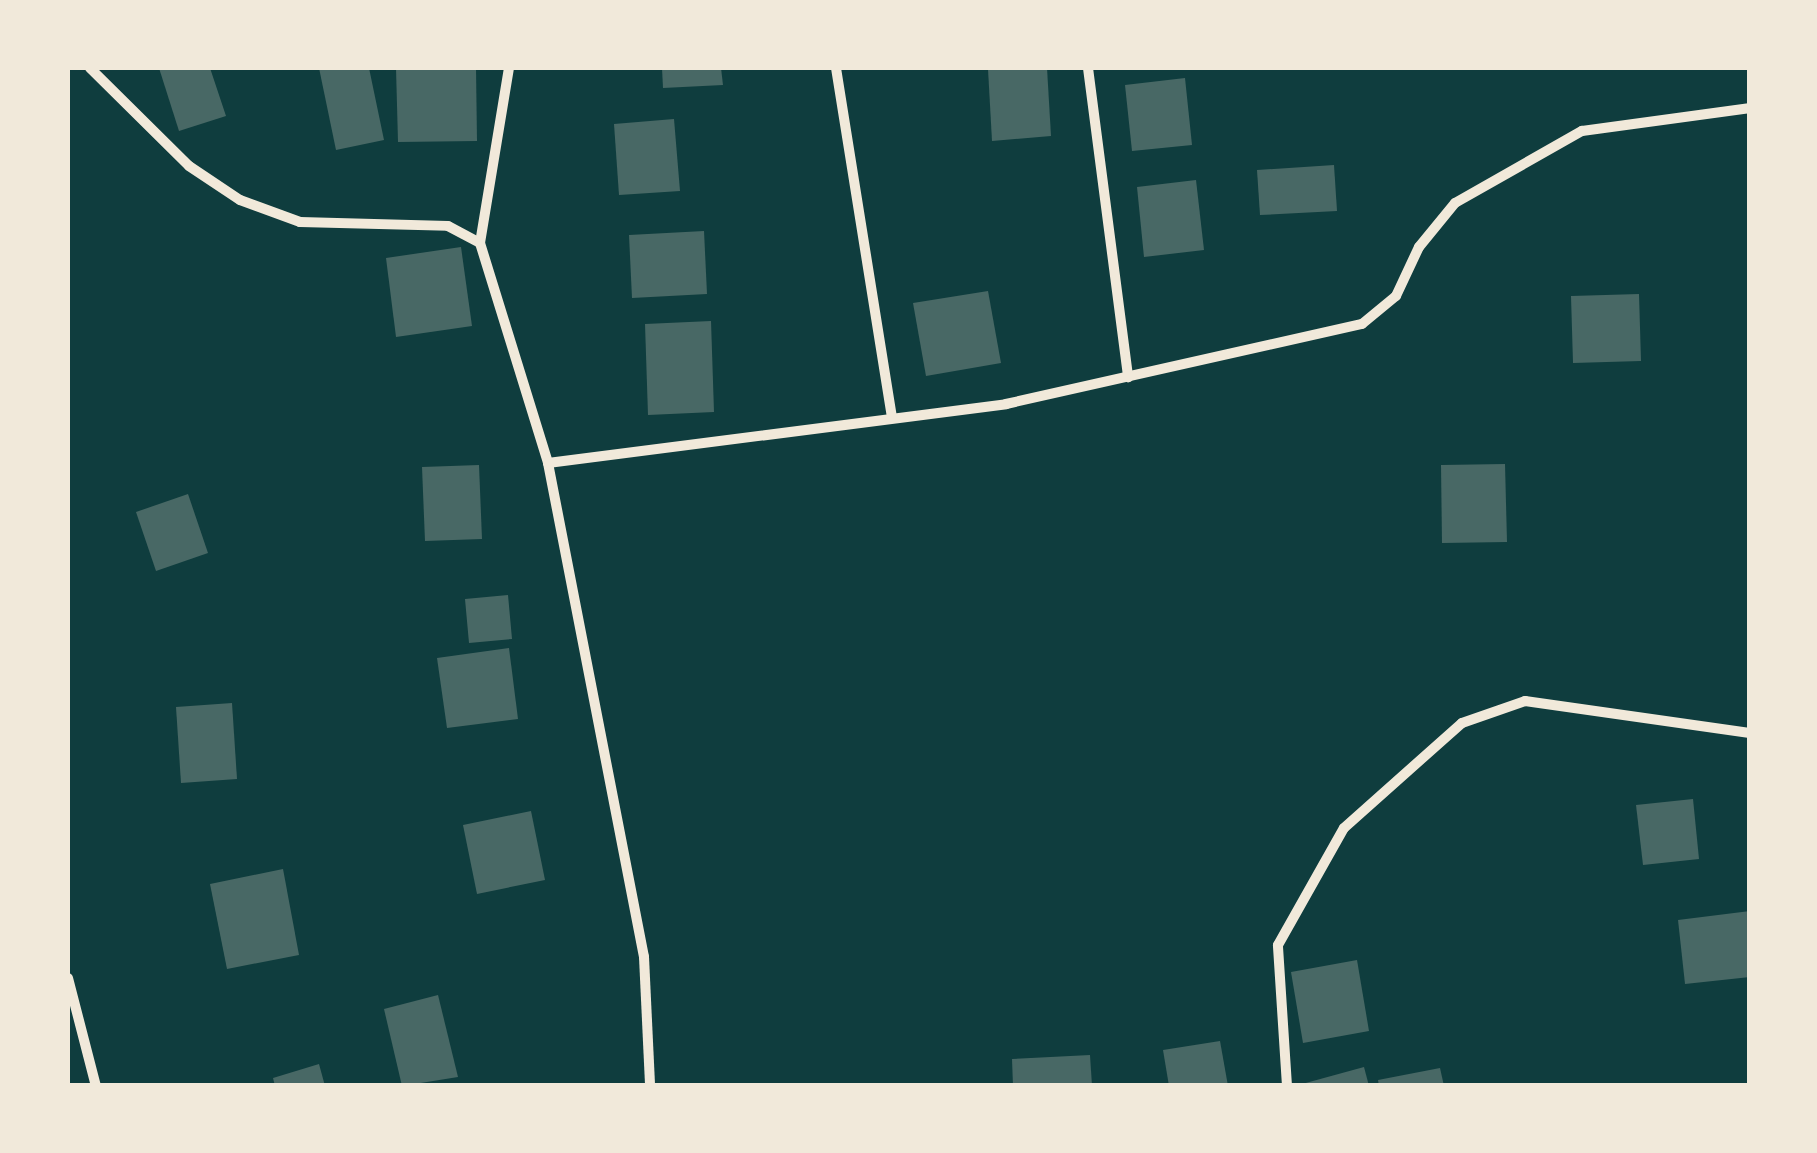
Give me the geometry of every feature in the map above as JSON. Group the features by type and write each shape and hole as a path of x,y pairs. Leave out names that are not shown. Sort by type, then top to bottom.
{"street":[{"path":"90,68 189,166 240,200 300,222 448,226 480,243"},
{"path":"509,68 480,243 548,463 644,956 650,1086"},
{"path":"836,68 892,417"},
{"path":"1088,68 1128,376"},
{"path":"548,463 1006,404 1362,324 1396,296 1418,247 1455,204 1582,131 1750,108"},
{"path":"1286,1086 1278,945 1344,828 1462,723 1524,701 1750,733"},
{"path":"68,978 96,1086"}],"building":[{"path":"159,68 210,68 226,116 179,131"},
{"path":"319,68 369,68 384,140 336,150"},
{"path":"396,68 476,68 477,141 398,142"},
{"path":"662,68 721,68 723,85 663,88"},
{"path":"1047,68 1051,136 992,141 988,69"},
{"path":"1185,78 1192,145 1132,151 1125,85"},
{"path":"674,119 680,191 619,195 614,124"},
{"path":"1334,165 1337,211 1260,215 1257,170"},
{"path":"1196,180 1204,250 1144,257 1137,187"},
{"path":"704,231 707,294 632,298 629,235"},
{"path":"461,247 472,326 396,337 386,258"},
{"path":"988,291 1001,363 926,376 913,303"},
{"path":"1639,294 1641,361 1573,363 1571,296"},
{"path":"711,321 714,412 648,415 645,324"},
{"path":"1505,464 1507,542 1442,543 1441,465"},
{"path":"479,465 482,539 425,541 422,467"},
{"path":"188,494 208,553 156,571 136,512"},
{"path":"508,595 512,639 469,643 465,599"},
{"path":"509,648 518,719 447,728 437,658"},
{"path":"232,703 237,779 181,783 176,707"},
{"path":"1693,799 1699,859 1643,865 1636,805"},
{"path":"531,811 545,880 477,894 463,825"},
{"path":"283,869 299,955 227,969 210,884"},
{"path":"1750,911 1750,977 1685,984 1678,920"},
{"path":"1357,960 1369,1031 1303,1043 1291,972"},
{"path":"438,995 458,1077 402,1086 384,1009"},
{"path":"1220,1041 1228,1086 1169,1086 1163,1050"},
{"path":"1090,1055 1092,1086 1013,1086 1012,1059"},
{"path":"319,1064 325,1086 275,1086 273,1078"},
{"path":"1364,1067 1369,1086 1302,1084"},
{"path":"1440,1068 1444,1086 1379,1086 1378,1080"}]}
